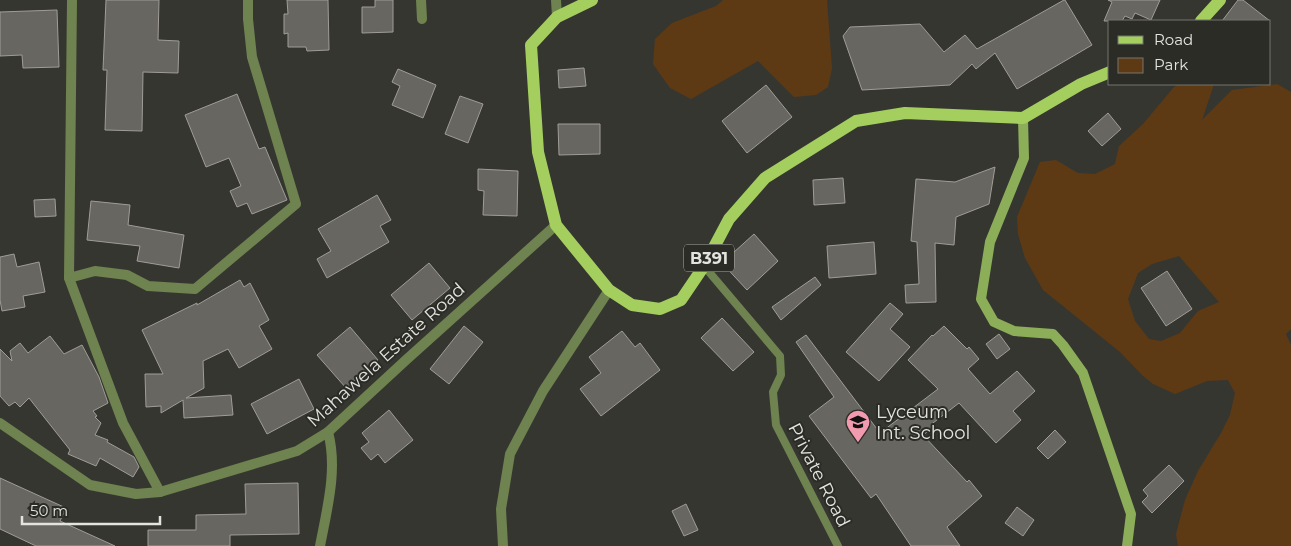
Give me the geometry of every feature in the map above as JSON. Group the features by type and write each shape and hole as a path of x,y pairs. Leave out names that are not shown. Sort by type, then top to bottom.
{"main road":[{"name":"B391","path":"592,0 557,16 531,45 538,152 556,225 609,290 632,305 660,309 681,300 704,266 729,219 765,178 856,121 905,113 1023,118"},
{"path":"1202,20 1220,0"},
{"path":"1023,118 1081,84 1108,73"}],"street":[{"path":"72,0 69,278 123,422 160,492"},
{"path":"69,278 95,271 126,275 148,286 195,290 296,204 252,57 248,0"},
{"path":"421,0 422,19"},
{"path":"556,0 557,16"},
{"path":"1023,118 1024,158 990,242 981,299 994,322 1014,331 1053,334 1083,372 1131,514 1127,546"},
{"name":"Mahawela Estate Road","path":"0,423 90,485 136,494 160,492 297,451 328,432 556,225"},
{"path":"503,546 501,509 510,454 543,390 609,290"},
{"path":"320,546 331,482 331,443 328,432"}],"lane":[{"name":"Private Road","path":"704,266 780,356 781,375 772,392 776,425 838,546"}],"green space":[{"path":"723,0 827,0 832,68 828,87 816,95 794,97 758,61 691,99 670,88 653,64 655,39 672,23 716,6"},
{"path":"1277,84 1291,92 1291,329 1286,334 1291,345 1291,546 1178,546 1176,534 1185,500 1198,471 1230,415 1235,393 1228,380 1207,381 1175,394 1153,384 1120,352 1043,290 1025,258 1018,234 1017,217 1040,162 1056,160 1078,173 1095,174 1115,164 1119,146 1143,124 1177,85 1214,85 1202,120 1232,90","holes":["1179,256 1219,302 1198,311 1180,333 1161,341 1149,339 1135,321 1128,299 1138,273 1152,264"]}],"building":[{"path":"106,0 159,0 158,40 179,41 178,73 143,72 142,131 105,130 107,70 103,70"},
{"path":"287,0 328,0 329,50 307,51 306,47 288,47 288,33 284,34 284,14 288,14"},
{"path":"375,0 393,0 393,32 362,33 362,7 375,7"},
{"path":"1064,0 1092,45 1017,89 995,53 976,69 972,64 950,85 862,90 843,36 850,27 920,24 944,52 965,35 977,49"},
{"path":"1108,0 1160,0 1151,20 1135,13 1132,19 1125,16 1123,20 1104,21 1112,2"},
{"path":"1238,0 1243,0 1269,20 1223,20"},
{"path":"57,10 59,67 23,68 22,55 0,56 0,12"},
{"path":"584,68 586,86 559,88 558,70"},
{"path":"398,69 436,85 423,118 392,105 400,86 392,82"},
{"path":"766,85 792,117 747,153 722,121"},
{"path":"237,94 259,149 265,147 287,200 252,214 247,203 237,207 230,191 241,186 229,158 206,167 185,115"},
{"path":"460,96 483,104 468,143 445,134"},
{"path":"1108,113 1121,129 1102,146 1088,131"},
{"path":"558,124 600,124 600,154 559,155"},
{"path":"995,167 989,204 956,217 954,245 935,243 936,302 906,303 905,285 919,284 917,242 911,241 916,179 955,182"},
{"path":"478,169 518,171 517,216 483,215 484,191 478,190"},
{"path":"843,178 845,203 814,205 813,180"},
{"path":"377,195 391,220 380,226 389,242 327,278 317,259 331,251 318,229"},
{"path":"55,199 56,216 35,217 34,200"},
{"path":"91,201 130,205 128,225 184,235 179,268 137,261 140,246 87,240"},
{"path":"754,234 778,261 747,290 722,263"},
{"path":"874,242 876,274 829,278 827,246"},
{"path":"14,254 17,267 39,262 45,292 23,296 25,307 2,311 0,300 0,257"},
{"path":"429,263 450,288 412,320 391,295"},
{"path":"1167,271 1192,309 1166,326 1141,288"},
{"path":"815,277 821,285 781,320 772,307"},
{"path":"240,280 244,287 250,283 269,320 259,326 272,349 239,368 228,349 203,361 204,388 186,398 231,395 233,415 184,418 183,400 161,413 161,406 146,407 145,374 163,374 142,330 197,303 197,305"},
{"path":"890,303 903,314 890,329 910,347 879,381 846,352"},
{"path":"722,318 754,352 733,371 701,338"},
{"path":"464,326 483,342 449,384 430,369"},
{"path":"944,326 967,349 969,347 979,359 968,369 990,394 1017,371 1035,391 1013,411 1021,420 996,443 959,403 933,423 935,426 923,435 967,482 969,480 982,496 947,527 960,546 911,546 876,494 871,498 809,416 834,397 796,342 806,335 880,433 938,389 908,360 932,335"},
{"path":"350,327 378,360 346,388 317,355"},
{"path":"622,331 635,347 640,343 660,370 601,416 580,389 601,373 589,357"},
{"path":"999,334 1010,349 997,359 986,344"},
{"path":"50,336 64,354 82,345 99,377 108,403 93,411 97,416 95,417 101,423 95,435 108,440 107,442 134,457 139,467 133,477 100,458 96,466 68,454 70,450 29,398 20,407 15,402 9,406 0,396 0,349 12,361 10,351 20,343 28,353"},
{"path":"299,379 314,409 267,434 251,404"},
{"path":"389,410 413,440 385,463 378,454 371,460 361,448 369,442 362,433"},
{"path":"1055,430 1066,442 1048,459 1037,448"},
{"path":"1169,465 1184,481 1152,513 1142,502 1148,496 1143,490"},
{"path":"0,478 66,508 60,521 115,546 36,546 0,529"},
{"path":"298,483 299,534 230,535 230,546 148,546 148,530 196,530 196,515 246,514 245,484"},
{"path":"686,504 698,530 684,536 672,511"},
{"path":"1017,507 1034,520 1023,536 1005,523"}],"place":[{"name":"Lyceum Int. School","path":"858,443"}]}
